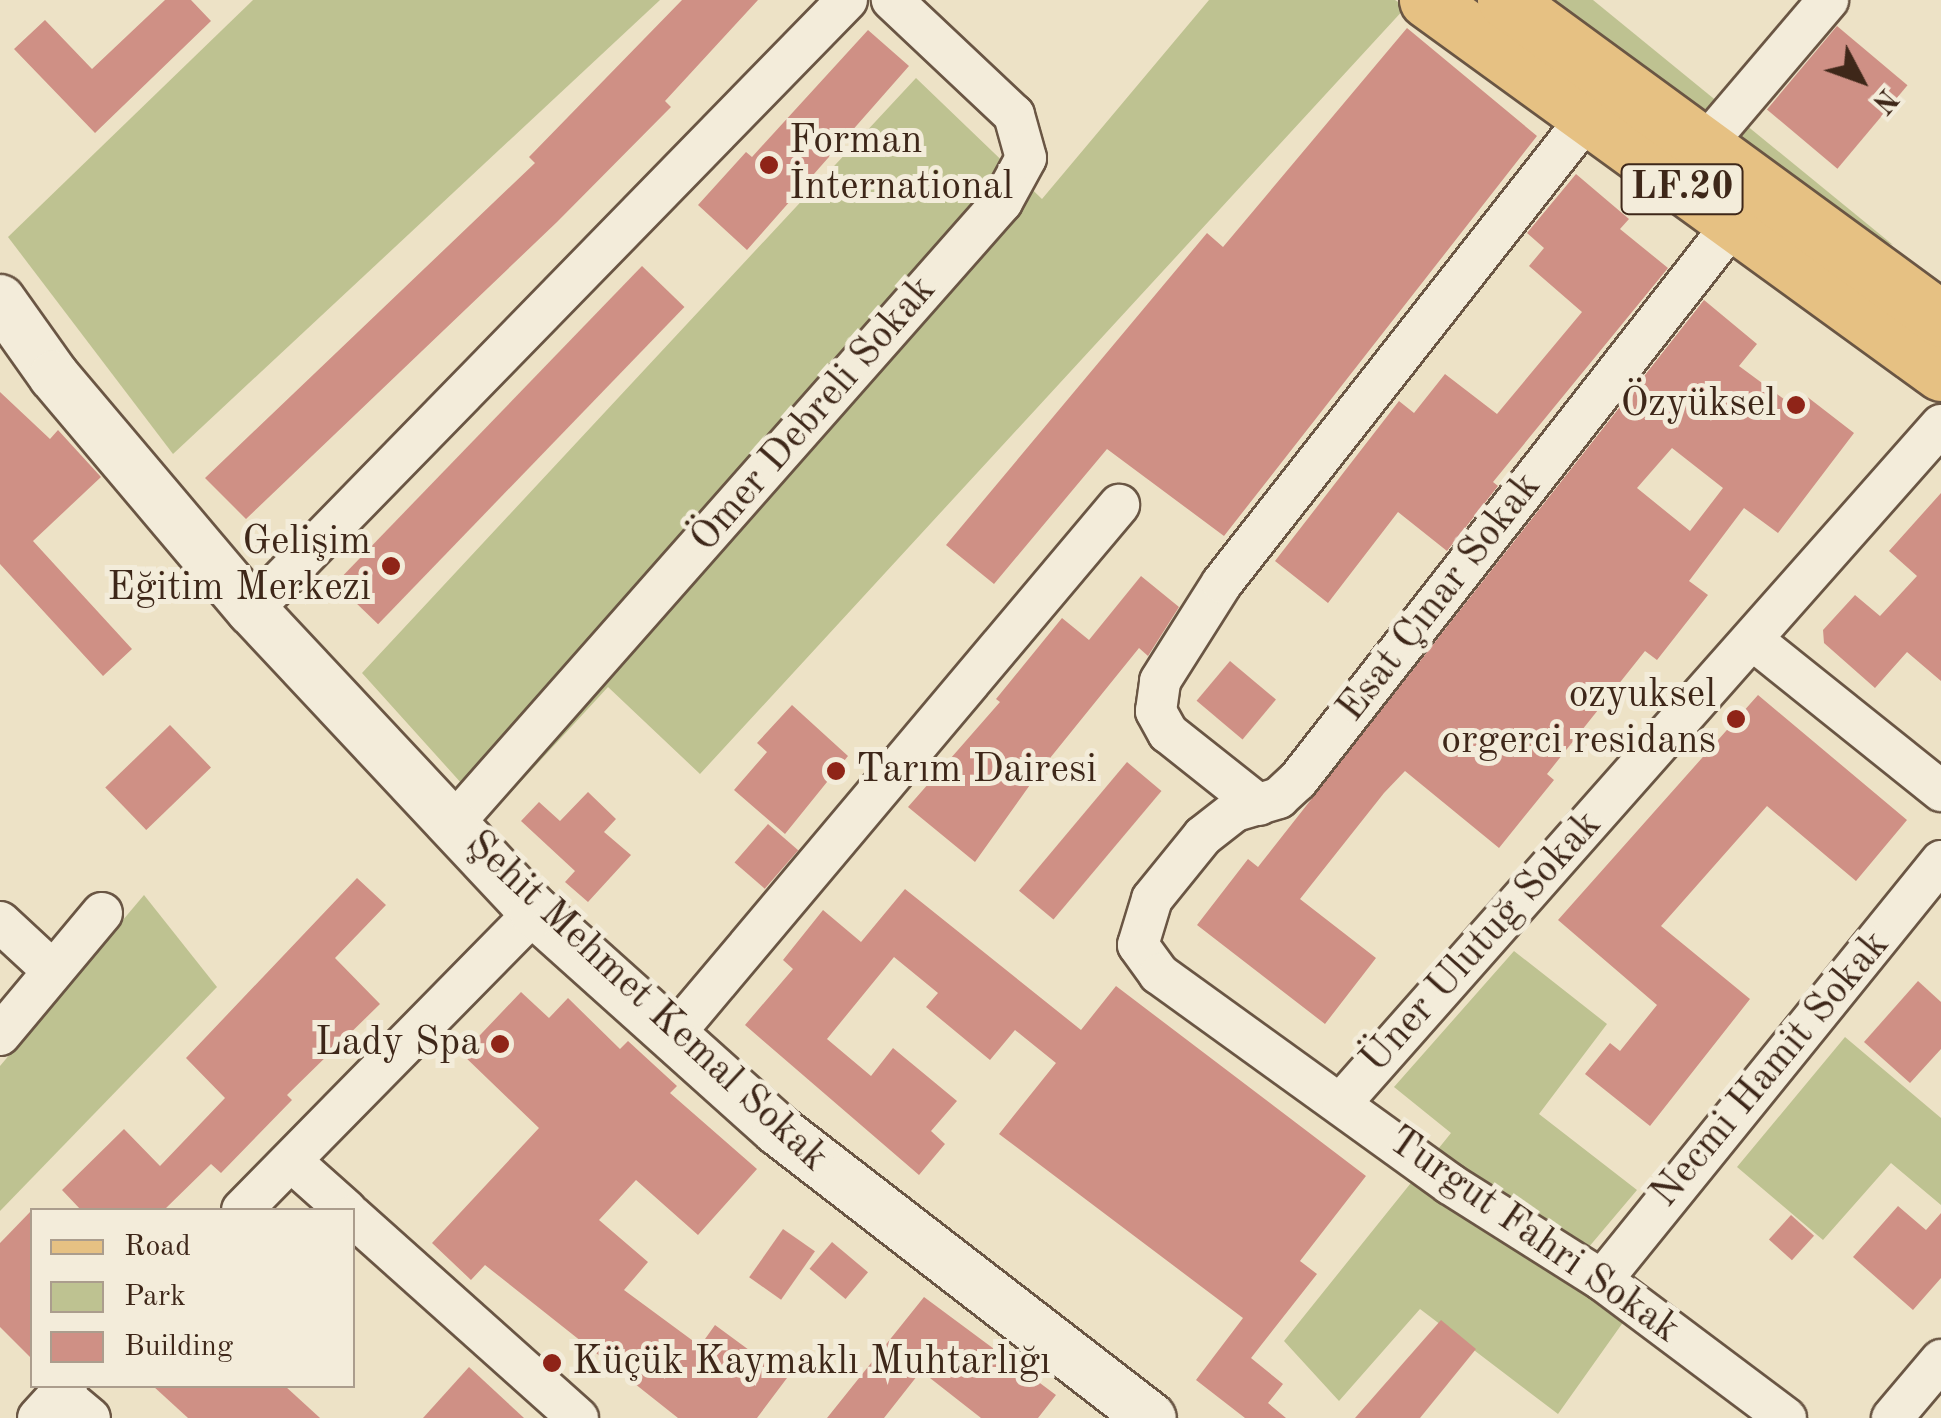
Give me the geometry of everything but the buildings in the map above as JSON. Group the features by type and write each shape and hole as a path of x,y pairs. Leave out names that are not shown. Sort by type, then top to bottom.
{"main road":[{"name":"LF.20","path":"1427,0 1732,226 1941,372"},
{"name":"LF.20","path":"1505,0 1941,319"}],"street":[{"path":"252,610 846,0"},
{"name":"Ömer Debreli Sokak","path":"453,824 1002,202 1026,158 1014,116 892,0"},
{"path":"1703,147 1828,0"},
{"path":"1259,805 1168,733 1156,711 1160,681 1222,583 1586,119"},
{"name":"Esat Çınar Sokak","path":"1138,945 1152,899 1203,836 1236,811 1279,798 1298,780 1732,226"},
{"name":"Şehit Mehmet Kemal Sokak","path":"0,300 54,376 252,610 535,912 866,1201 1151,1418"},
{"name":"Üner Ulutuğ Sokak","path":"1342,1102 1754,642 1941,425"},
{"path":"674,1035 1119,505"},
{"path":"1754,642 1941,791"},
{"name":"Necmi Hamit Sokak","path":"1602,1280 1941,860"},
{"path":"244,1208 535,912"},
{"path":"0,1035 102,913"},
{"path":"0,922 53,972"},
{"name":"Turgut Fahri Sokak","path":"1138,945 1159,974 1342,1102 1450,1184 1602,1280 1786,1418"},
{"path":"291,1161 344,1208"},
{"path":"355,1219 578,1418"},
{"path":"1892,1418 1941,1360"}],"green space":[{"path":"253,0 660,0 173,454 8,237"},
{"path":"1209,0 1395,0 1406,7 700,774 608,687 490,815 362,673 916,78 1042,199"},
{"path":"1506,0 1593,0 1893,245 1806,209"},
{"path":"144,895 217,987 0,1211 0,1066"},
{"path":"1514,951 1607,1024 1539,1114 1637,1190 1561,1280 1624,1321 1558,1414 1420,1309 1339,1401 1284,1341 1451,1133 1394,1087"},
{"path":"1845,1037 1941,1118 1941,1205 1891,1163 1823,1240 1737,1167"}],"place":[{"name":"Forman İnternational","path":"769,165"},
{"name":"Özyüksel","path":"1796,405"},
{"name":"Gelişim Eğitim Merkezi","path":"391,566"},
{"name":"ozyuksel orgerci residans","path":"1736,719"},
{"name":"Tarım Dairesi","path":"836,771"},
{"name":"Lady Spa","path":"500,1044"},
{"name":"Küçük Kaymaklı Muhtarlığı","path":"552,1363"}]}
